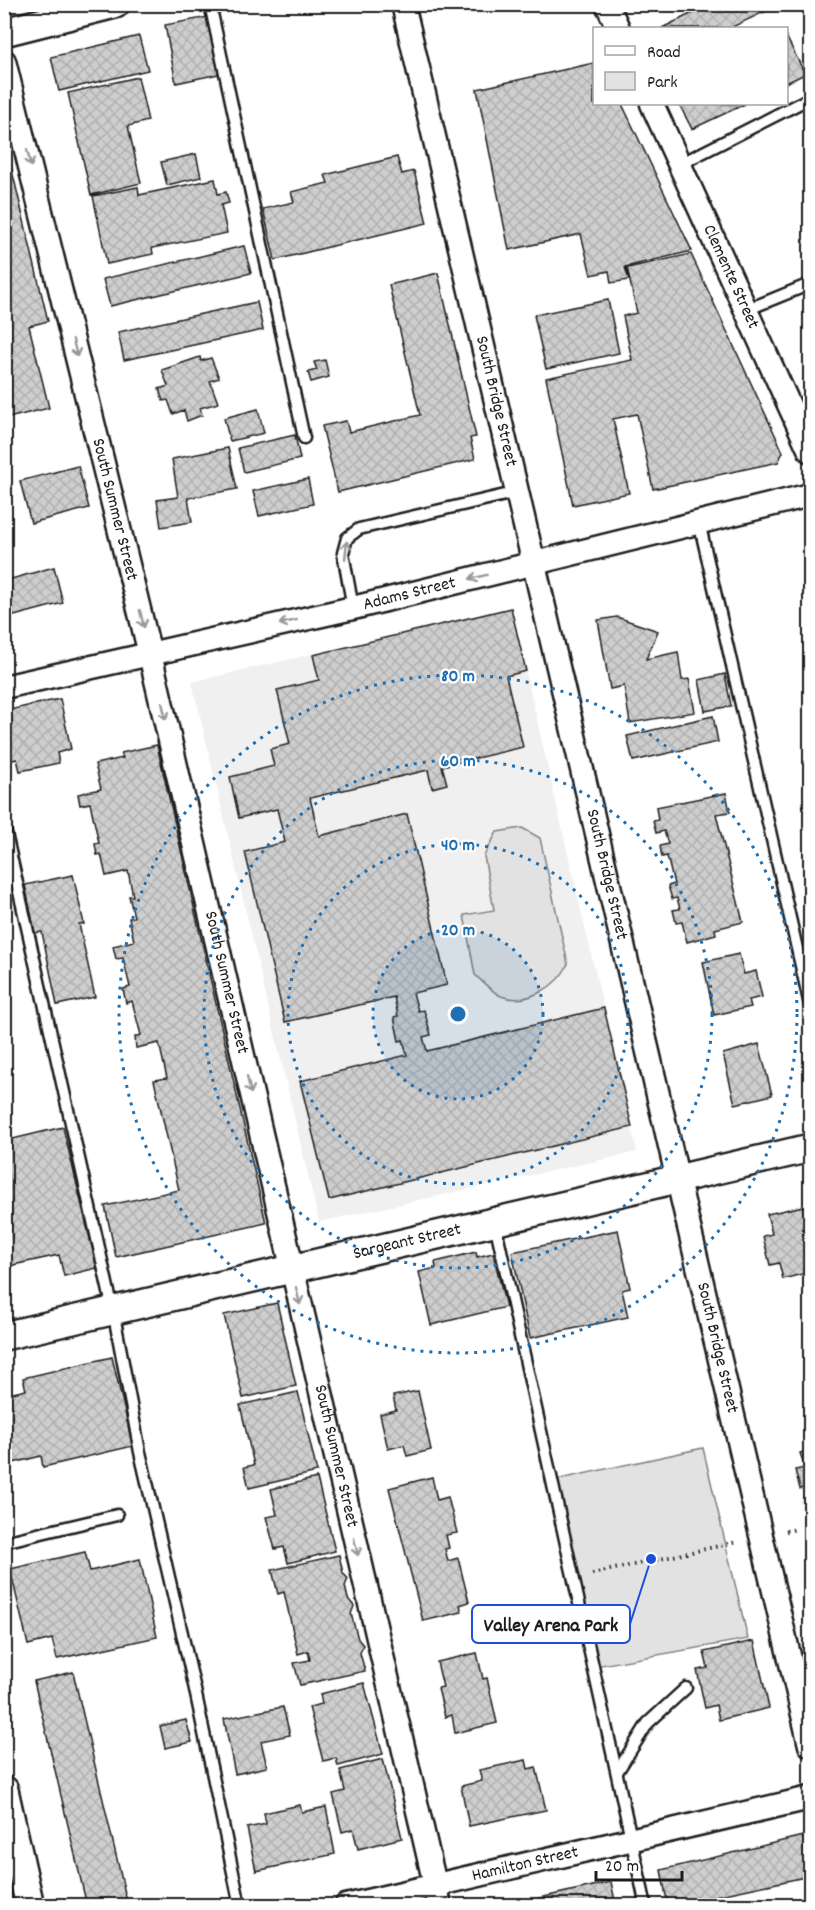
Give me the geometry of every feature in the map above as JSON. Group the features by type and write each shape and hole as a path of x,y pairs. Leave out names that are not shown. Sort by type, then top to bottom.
{"street":[{"path":"4,32 115,4"},
{"name":"South Bridge Street","path":"403,4 810,1745"},
{"path":"607,4 618,27"},
{"name":"South Summer Street","path":"4,61 150,654 437,1895"},
{"name":"Clemente Street","path":"652,105 810,451"},
{"name":"Adams Street","path":"4,687 353,608 810,495"},
{"name":"Sargeant Street","path":"4,1336 291,1267 810,1148"},
{"path":"4,1790 30,1905"},
{"name":"Hamilton Street","path":"346,1905 437,1895 632,1839 810,1798"}],"lane":[{"path":"210,4 304,438"},
{"path":"680,164 810,98"},
{"path":"746,310 810,284"},
{"path":"353,608 343,553 347,538 359,529 518,492"},
{"path":"699,522 810,1005"},
{"path":"4,825 113,1310 140,1452 192,1674 240,1905"},
{"path":"495,1221 646,1905"},
{"path":"4,1542 117,1515"},
{"path":"617,1772 648,1723 686,1688"}],"path":[{"path":"574,1578 797,1529"}],"shaded area":[{"path":"511,608 637,1152 319,1222 192,682"}],"green space":[{"path":"522,828 540,838 568,964 557,980 540,992 531,996 511,998 501,996 475,975 464,915 494,910 484,856 497,832"},
{"path":"703,1448 748,1639 596,1666 555,1480"}],"building":[{"path":"711,4 779,4 734,27 664,27"},
{"path":"208,17 219,74 176,83 165,25"},
{"path":"139,36 148,70 59,91 51,57"},
{"path":"788,40 805,74 788,82"},
{"path":"593,63 593,105 622,105 692,251 625,267 629,280 611,283 609,271 591,275 581,234 509,250 477,89"},
{"path":"138,77 148,121 128,126 141,183 91,195 68,93"},
{"path":"680,105 743,105 692,129"},
{"path":"4,137 48,321 29,326 49,408 4,419"},
{"path":"196,154 201,177 167,185 161,162"},
{"path":"397,157 402,174 414,171 427,223 275,260 263,209 294,202 291,192 328,183 325,175"},
{"path":"215,179 218,194 226,192 229,203 221,205 227,233 152,248 153,254 107,264 93,196 138,187 139,195"},
{"path":"244,246 251,273 110,306 103,279"},
{"path":"691,254 783,452 778,462 653,489 637,414 613,419 629,493 573,505 546,378 632,360 623,316 637,313 627,268"},
{"path":"438,273 476,437 470,438 475,459 338,492 322,426 346,421 349,432 420,415 389,285"},
{"path":"608,300 619,353 546,369 534,315"},
{"path":"257,302 263,330 124,360 118,332"},
{"path":"200,357 201,361 211,358 219,378 210,381 218,403 200,408 202,415 187,421 184,410 173,414 168,400 163,401 159,389 168,386 162,370"},
{"path":"325,360 329,377 311,382 308,372 317,370 314,362"},
{"path":"258,409 264,433 230,441 224,418"},
{"path":"295,435 300,459 244,472 238,448"},
{"path":"228,448 237,489 188,498 192,522 161,527 157,500 178,497 172,459"},
{"path":"78,466 89,508 31,523 20,481"},
{"path":"308,479 313,504 259,516 253,491"},
{"path":"54,567 63,603 10,617 4,596 4,581"},
{"path":"511,608 526,671 506,676 523,747 442,766 447,784 432,788 428,770 310,798 319,836 407,814 447,985 413,993 418,1011 424,1010 431,1035 423,1037 427,1051 604,1008 632,1127 329,1200 300,1081 407,1055 403,1040 399,1041 394,1017 398,1016 394,997 285,1022 245,852 285,842 277,809 239,818 230,777 274,766 270,749 290,744 277,690 319,680 313,655"},
{"path":"617,617 658,631 646,659 678,652 682,680 689,679 695,712 630,723 624,686 610,689 598,620"},
{"path":"725,674 731,706 705,711 699,680"},
{"path":"60,699 71,749 57,753 59,763 20,771 17,759 4,762 4,711"},
{"path":"713,716 718,742 633,761 627,736"},
{"path":"157,745 266,1223 116,1257 105,1206 179,1190 154,1080 167,1078 159,1043 136,1048 135,1037 141,1035 132,1001 126,1003 123,989 130,987 123,958 116,959 113,946 134,941 129,918 134,917 129,896 133,896 128,871 106,876 101,854 97,855 95,844 99,843 90,803 80,805 78,794 101,789 95,764 123,758 121,753"},
{"path":"726,793 730,812 716,814 743,922 715,929 716,934 687,942 682,922 676,923 673,910 680,909 677,898 672,899 668,886 674,884 667,856 662,857 660,846 668,844 664,831 656,833 653,821 658,820 656,807"},
{"path":"73,875 84,924 79,924 95,997 57,1005 42,932 35,933 25,885"},
{"path":"739,954 744,974 756,971 762,997 749,1000 751,1007 714,1015 703,962"},
{"path":"759,1044 772,1095 735,1104 723,1054"},
{"path":"63,1127 97,1268 64,1276 59,1255 4,1267 4,1141"},
{"path":"803,1206 810,1238 810,1272 783,1279 779,1263 770,1265 763,1236 772,1234 767,1214"},
{"path":"618,1230 630,1288 622,1290 628,1317 530,1338 512,1252"},
{"path":"476,1252 477,1257 493,1253 506,1307 431,1325 419,1272 436,1268 435,1262"},
{"path":"277,1303 296,1386 243,1398 224,1315"},
{"path":"112,1357 133,1446 43,1467 41,1456 13,1463 4,1427 4,1395 26,1390 23,1378"},
{"path":"418,1391 431,1450 407,1456 404,1445 388,1449 380,1414 396,1410 393,1396"},
{"path":"298,1392 317,1472 249,1488 244,1467 254,1465 240,1405"},
{"path":"810,1450 810,1498 807,1487 800,1489 795,1470 805,1468 800,1453"},
{"path":"432,1477 437,1500 448,1497 457,1533 446,1535 449,1548 445,1549 448,1561 458,1558 469,1602 460,1605 462,1612 423,1621 389,1488"},
{"path":"317,1478 335,1551 288,1563 284,1547 275,1549 266,1517 277,1515 271,1489"},
{"path":"810,1499 810,1521 808,1522 802,1501"},
{"path":"85,1552 90,1571 140,1559 157,1637 57,1659 52,1639 28,1645 10,1569"},
{"path":"339,1555 343,1573 348,1579 345,1586 348,1599 354,1606 351,1614 358,1639 363,1645 360,1653 365,1671 300,1685 294,1663 310,1660 308,1651 298,1654 284,1592 278,1594 272,1570"},
{"path":"754,1641 769,1708 719,1720 716,1705 705,1708 697,1670 708,1668 704,1652"},
{"path":"477,1653 483,1679 487,1678 497,1723 455,1733 452,1715 445,1717 438,1688 443,1687 437,1662"},
{"path":"73,1672 128,1906 87,1906 34,1681"},
{"path":"364,1683 383,1754 338,1766 336,1758 323,1761 309,1707 322,1704 320,1694"},
{"path":"283,1707 290,1735 261,1741 267,1767 235,1774 224,1719"},
{"path":"186,1720 192,1742 165,1748 160,1726"},
{"path":"383,1759 402,1838 358,1849 353,1829 342,1832 333,1794 345,1791 340,1770"},
{"path":"526,1760 528,1769 536,1767 546,1810 469,1826 461,1786 482,1781 479,1770"},
{"path":"300,1805 302,1812 326,1807 335,1854 256,1871 247,1828 266,1824 264,1813"},
{"path":"803,1836 810,1876 668,1906 661,1870"},
{"path":"611,1882 616,1906 504,1906"}],"place":[{"name":"Valley Arena Park","path":"651,1559"}]}
